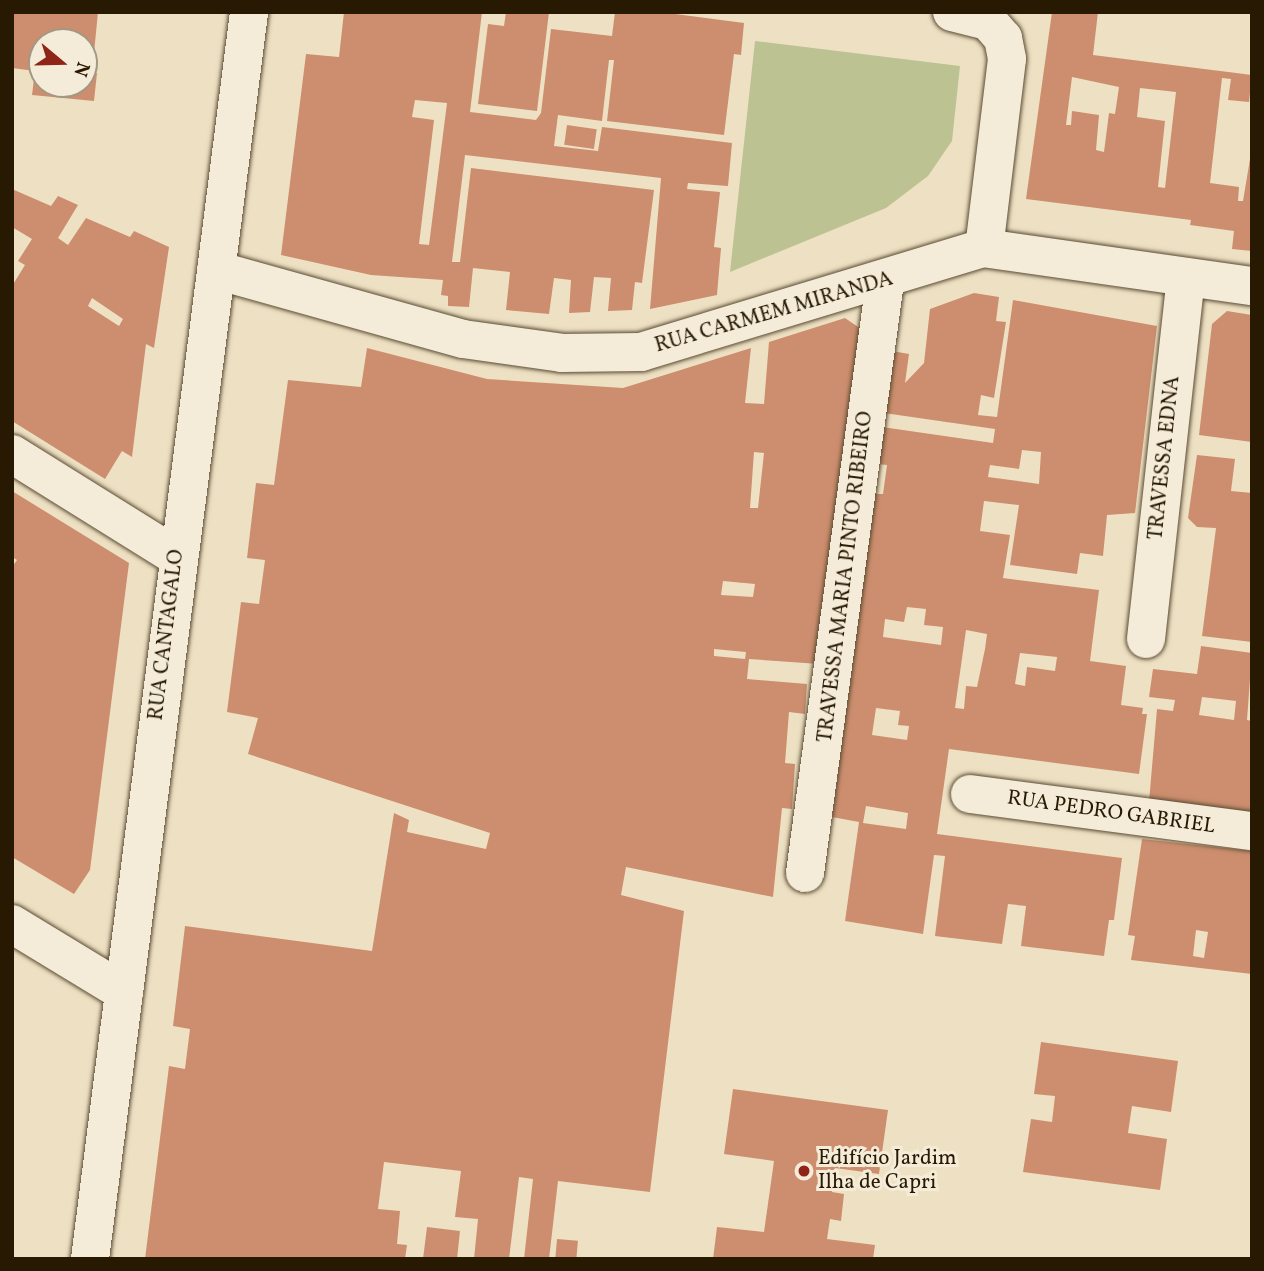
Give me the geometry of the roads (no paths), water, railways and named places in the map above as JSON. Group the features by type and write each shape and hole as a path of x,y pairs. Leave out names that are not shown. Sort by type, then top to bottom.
{"street":[{"name":"RUA CANTAGALO","path":"90,1259 176,556 249,12"},
{"path":"952,12 988,22 1003,38 1007,59 984,248"},
{"name":"RUA CARMEM MIRANDA","path":"216,270 463,339 562,353 641,352 885,281 984,248 1252,286"},
{"name":"TRAVESSA EDNA","path":"1146,639 1186,277"},
{"name":"TRAVESSA MARIA PINTO RIBEIRO","path":"805,873 885,281"},
{"path":"12,454 176,556"},
{"name":"RUA PEDRO GABRIEL","path":"970,794 1252,831"},
{"path":"12,924 124,992"}],"place":[{"name":"Edifício Jardim Ilha de Capri","path":"804,1171"}]}
